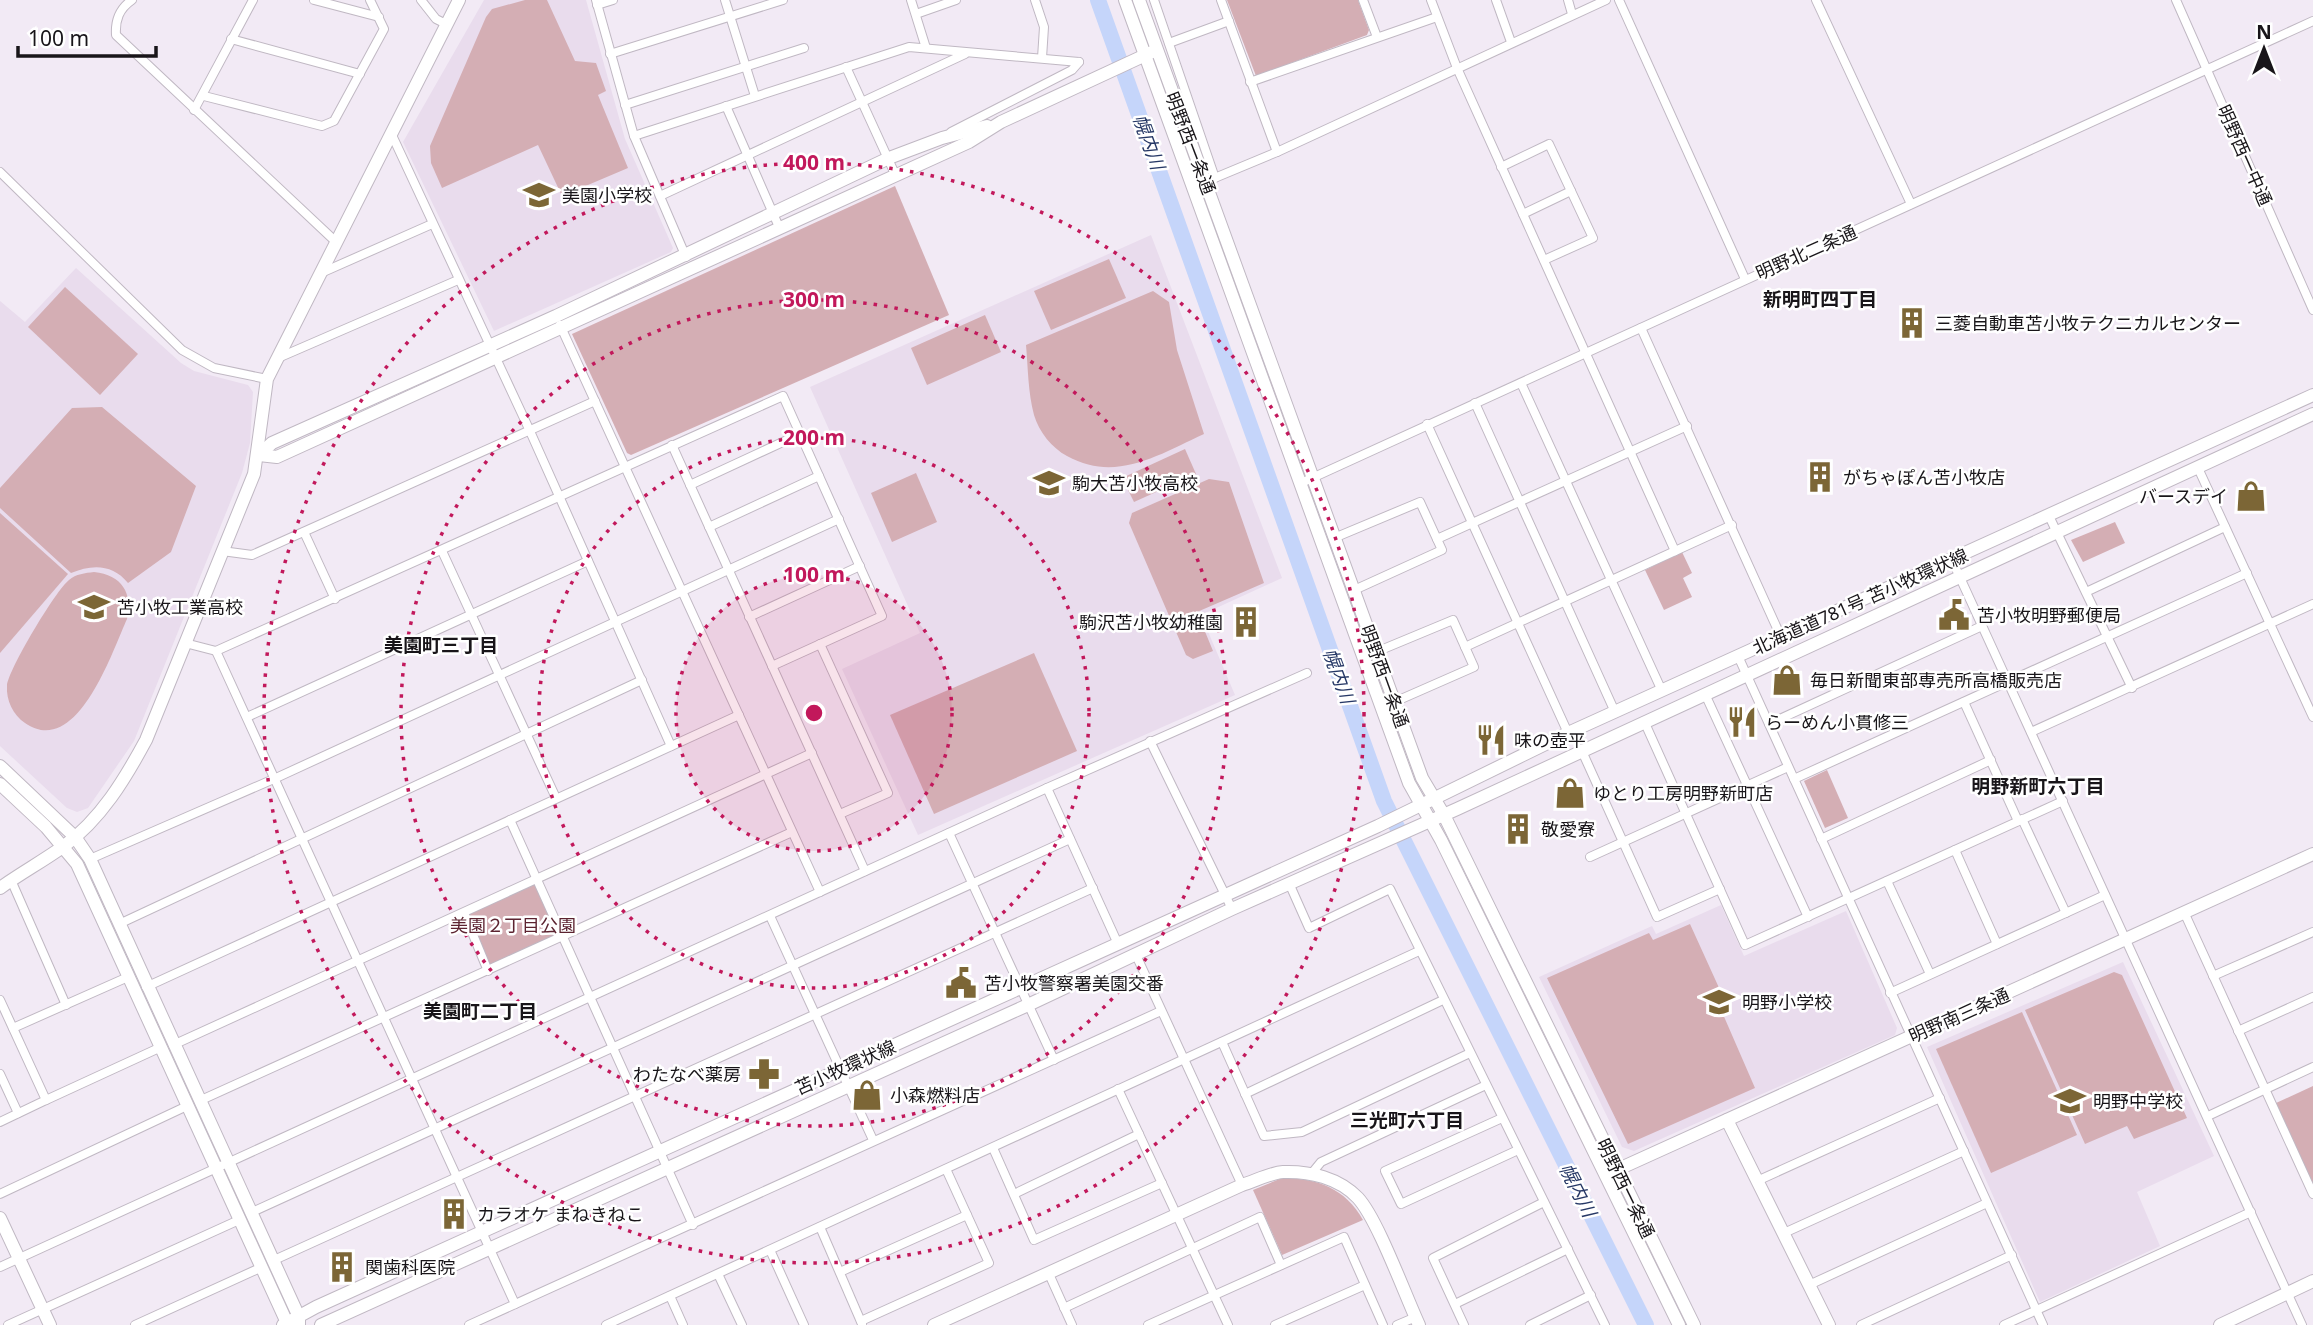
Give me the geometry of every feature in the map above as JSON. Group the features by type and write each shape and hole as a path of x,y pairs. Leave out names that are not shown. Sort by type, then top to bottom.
{"street":[{"path":"132,0 123,6 115,22 116,36 335,241"},
{"path":"194,110 204,96 253,0"},
{"path":"314,0 379,16"},
{"path":"204,96 322,126 334,121 384,29 370,0"},
{"path":"421,0 436,19 446,24"},
{"path":"0,888 75,837 103,808 126,777 146,740 254,474 259,455 261,406 267,379 459,0"},
{"path":"613,0 596,3 610,54 634,136 688,261"},
{"path":"725,0 755,96"},
{"path":"610,54 783,0"},
{"path":"911,0 926,48"},
{"path":"916,14 956,0"},
{"path":"1035,0 1044,27 1042,58"},
{"name":"明野西一条通","path":"1125,0 1347,593 1376,652 1422,778 1444,814 1679,1325"},
{"name":"明野西一条通","path":"1139,0 1146,54 1210,179 1305,481 1334,538 1347,593 1381,708 1409,783 1415,808 1430,821 1611,1173 1694,1325"},
{"path":"1154,0 1210,179"},
{"path":"1221,0 1277,152"},
{"path":"1363,0 1377,37"},
{"path":"1432,0 1457,68 1675,551"},
{"path":"1496,0 1511,42"},
{"path":"1568,0 1572,14"},
{"path":"1193,187 1277,152 1606,0"},
{"path":"1619,0 1745,279"},
{"path":"1816,0 1911,204"},
{"name":"明野西一中通","path":"2176,0 2313,310"},
{"path":"1250,82 1437,17"},
{"path":"1169,43 1229,21"},
{"name":"明野北二条通","path":"1305,481 2313,21"},
{"path":"231,39 360,74"},
{"path":"634,136 909,47 1079,62 1072,71 965,122 942,138"},
{"path":"625,105 804,48"},
{"path":"660,197 965,54"},
{"path":"259,455 272,443 489,345 776,221 969,142 1000,122 1146,54"},
{"path":"846,67 895,174"},
{"path":"726,106 776,221"},
{"path":"776,221 889,158 942,138 1000,122"},
{"path":"391,133 529,429 671,746"},
{"path":"1501,167 1549,144 1593,238 1544,260"},
{"path":"1,176 182,350 214,368 267,379"},
{"path":"1522,214 1571,191"},
{"path":"321,273 432,224"},
{"path":"259,455 277,457 496,358 562,328 688,261"},
{"path":"278,358 458,280"},
{"path":"556,316 820,892"},
{"path":"1641,328 1781,636"},
{"path":"1521,383 1662,691"},
{"name":"北海道道781号 苫小牧環状線","path":"1415,808 1568,733 2313,395"},
{"path":"185,643 216,651 783,396 882,616 772,666"},
{"path":"222,551 252,555 595,401"},
{"path":"1475,403 1517,502 1566,602 1615,712"},
{"name":"北海道道781号 苫小牧環状線","path":"1416,828 2313,414"},
{"path":"1427,424 1568,733"},
{"path":"1437,539 1687,426"},
{"path":"690,485 800,434"},
{"path":"672,445 865,871"},
{"path":"2198,468 2312,714"},
{"path":"709,527 819,477"},
{"path":"1334,538 1420,502 1442,550 1347,593"},
{"path":"2049,516 2132,688"},
{"path":"90,859 276,778 839,519"},
{"path":"1465,647 1732,525"},
{"path":"2086,592 2225,527"},
{"path":"304,532 335,599"},
{"path":"442,551 556,799"},
{"path":"1952,560 2302,1325"},
{"path":"247,717 589,561"},
{"path":"749,617 860,566"},
{"path":"1794,779 2247,573"},
{"path":"2031,733 2313,604"},
{"path":"1376,652 1453,620 1474,667 1381,708"},
{"path":"1769,724 1982,626"},
{"path":"821,644 888,793 839,814"},
{"path":"216,651 515,1304"},
{"path":"1738,656 2043,1325"},
{"path":"0,1267 1150,741 1307,673"},
{"path":"119,924 642,680"},
{"path":"1705,694 1808,917"},
{"path":"1964,702 2066,913"},
{"path":"146,987 739,715"},
{"path":"1644,721 1745,944 2063,801"},
{"path":"1150,741 1231,909"},
{"path":"1581,750 1657,918 1720,889"},
{"path":"173,1045 812,753"},
{"path":"1821,839 1991,760"},
{"path":"0,766 75,837 90,859 173,1045 215,1168 260,1268 291,1323"},
{"path":"1590,857 1788,767"},
{"path":"0,784 64,846 77,864 159,1048 227,1163 272,1261 291,1323"},
{"path":"1047,788 1118,944"},
{"name":"苫小牧環状線","path":"291,1323 483,1232 1415,808"},
{"path":"510,820 693,1224"},
{"name":"苫小牧環状線","path":"321,1325 667,1166 1028,1005 1231,909 1416,828"},
{"path":"0,1194 792,832"},
{"path":"950,833 1054,1060"},
{"path":"250,1213 1070,839"},
{"path":"1955,850 1997,944"},
{"name":"明野南三条通","path":"1611,1173 2184,912 2312,859"},
{"path":"11,880 66,1005"},
{"path":"1887,881 1930,974"},
{"path":"1289,883 1308,928 1390,889 1605,1325"},
{"path":"272,1261 1093,888"},
{"path":"1890,993 2105,895"},
{"path":"2184,912 2313,1194"},
{"path":"464,913 488,971"},
{"path":"770,916 873,1140"},
{"path":"2213,976 2313,932"},
{"path":"606,1325 1419,951"},
{"path":"1136,955 1242,1185"},
{"path":"13,1028 128,977"},
{"path":"2238,1031 2313,997"},
{"path":"0,1000 46,1100"},
{"path":"1245,1094 1443,1000"},
{"path":"469,1325 1161,1011"},
{"path":"1222,1041 1264,1136 1302,1132 1470,1053"},
{"path":"0,1122 159,1048"},
{"path":"2208,1116 2313,1067"},
{"path":"0,1074 18,1113"},
{"path":"1312,1173 1321,1162 1486,1085"},
{"path":"1118,1089 1228,1325"},
{"path":"1757,1181 1940,1098"},
{"path":"1502,1118 1385,1171 1401,1204 1518,1150"},
{"path":"1727,1120 1829,1325"},
{"path":"1014,1194 1139,1134"},
{"path":"993,1148 1034,1240 1162,1183"},
{"path":"1784,1233 1964,1151"},
{"path":"820,1227 862,1323 989,1263 946,1169"},
{"path":"934,1325 1242,1185 1280,1172 1312,1173 1334,1182 1358,1198 1372,1221 1418,1321 1397,1325"},
{"path":"1464,1325 1433,1258 1544,1202"},
{"path":"1809,1285 1987,1203"},
{"path":"2004,1325 2251,1212"},
{"path":"840,1272 967,1215"},
{"path":"1064,1308 1260,1217 1281,1265"},
{"path":"0,1218 50,1325"},
{"path":"8,1325 239,1220"},
{"path":"1148,1325 1214,1293 1344,1237 1383,1325"},
{"path":"1455,1304 1568,1249"},
{"path":"770,1250 804,1325"},
{"path":"1861,1325 2012,1255"},
{"path":"135,1325 260,1268"},
{"path":"719,1274 742,1325"},
{"path":"1049,1274 1072,1325"},
{"path":"2229,1323 2313,1281"},
{"path":"1275,1325 1365,1285"},
{"path":"1530,1325 1591,1295"},
{"path":"670,1296 683,1325"}],"shaded area":[{"name":"美園小学校","path":"484,0 586,0 625,139 673,248 671,252 494,331 403,142"},
{"name":"駒大苫小牧高校","path":"1151,235 1282,578 1201,615 1235,695 918,835 842,669 920,633 810,387"},
{"name":"苫小牧工業高校","path":"76,268 181,363 194,371 248,385 253,392 250,443 242,473 134,741 88,808 77,812 67,808 0,746 0,301 25,322"},
{"name":"明野小学校","path":"1721,905 1744,956 1846,911 1897,1028 1895,1035 1634,1151 1622,1147 1539,977 1652,926 1656,934"},
{"name":"明野中学校","path":"2123,962 2214,1156 2137,1192 2160,1246 2040,1302 1927,1047"}],"green space":[{"path":"525,0 547,0 575,61 596,63 606,91 598,95 628,168 562,196 538,145 442,188 431,163 430,146 486,17 492,9"},
{"path":"1227,0 1358,0 1369,30 1367,35 1256,76"},
{"path":"895,186 949,315 631,455 627,453 572,334"},
{"path":"1109,259 1126,298 1051,330 1034,291"},
{"path":"65,287 138,354 100,395 28,327"},
{"path":"1153,291 1169,302 1177,350 1204,434 1153,457 1120,466 1085,464 1061,453 1043,433 1034,415 1026,345"},
{"path":"985,315 1001,352 927,385 911,348"},
{"path":"102,407 196,486 171,552 128,583 109,569 94,567 71,573 0,508 0,488 72,408"},
{"path":"1185,449 1196,474 1134,502 1122,478"},
{"path":"916,473 937,522 892,542 871,493"},
{"path":"1209,479 1229,482 1264,583 1197,612 1213,651 1193,659 1186,655 1129,523 1132,513"},
{"path":"0,513 68,574 0,653"},
{"path":"2115,522 2125,543 2083,562 2071,540"},
{"path":"1682,552 1692,573 1683,578 1692,597 1664,610 1645,570"},
{"path":"94,572 118,581 127,593 128,601 127,619 102,676 76,715 61,727 44,730 25,723 9,702 9,677 34,631 63,587 75,576"},
{"path":"1034,653 1077,751 934,814 890,715"},
{"path":"1827,770 1848,818 1825,828 1804,781"},
{"name":"美園２丁目公園","path":"537,880 563,937 488,971 464,913"},
{"path":"1690,924 1720,990 1722,1012 1755,1088 1628,1144 1547,978 1649,933 1653,940"},
{"path":"2114,972 2122,975 2187,1118 2134,1139 2127,1126 2085,1144 2025,1010"},
{"path":"2022,1012 2077,1135 1991,1173 1936,1049"},
{"path":"2313,1086 2313,1184 2276,1103"},
{"path":"1282,1178 1307,1180 1329,1187 1348,1200 1363,1220 1282,1255 1253,1190"}],"waterway":[{"name":"幌内川","path":"1098,0 1384,801 1646,1325"}],"place":[{"name":"美園小学校","path":"539,195"},
{"name":"三菱自動車苫小牧テクニカルセンター","path":"1912,323"},
{"name":"がちゃぽん苫小牧店","path":"1820,477"},
{"name":"駒大苫小牧高校","path":"1049,483"},
{"name":"バースデイ","path":"2251,496"},
{"name":"苫小牧工業高校","path":"94,607"},
{"name":"苫小牧明野郵便局","path":"1954,615"},
{"name":"駒沢苫小牧幼稚園","path":"1246,622"},
{"name":"毎日新聞東部専売所高橋販売店","path":"1787,680"},
{"name":"らーめん小貫修三","path":"1742,722"},
{"name":"味の壺平","path":"1491,740"},
{"name":"ゆとり工房明野新町店","path":"1570,793"},
{"name":"敬愛寮","path":"1518,829"},
{"name":"苫小牧警察署美園交番","path":"961,983"},
{"name":"明野小学校","path":"1719,1002"},
{"name":"わたなべ薬房","path":"764,1074"},
{"name":"小森燃料店","path":"867,1095"},
{"name":"明野中学校","path":"2070,1101"},
{"name":"カラオケ まねきねこ","path":"454,1214"},
{"name":"関歯科医院","path":"342,1267"}],"district":[{"name":"新明町四丁目","path":"1820,299"},
{"name":"美園町三丁目","path":"441,645"},
{"name":"明野新町六丁目","path":"2038,786"},
{"name":"美園町二丁目","path":"480,1011"},
{"name":"三光町六丁目","path":"1407,1120"}]}
